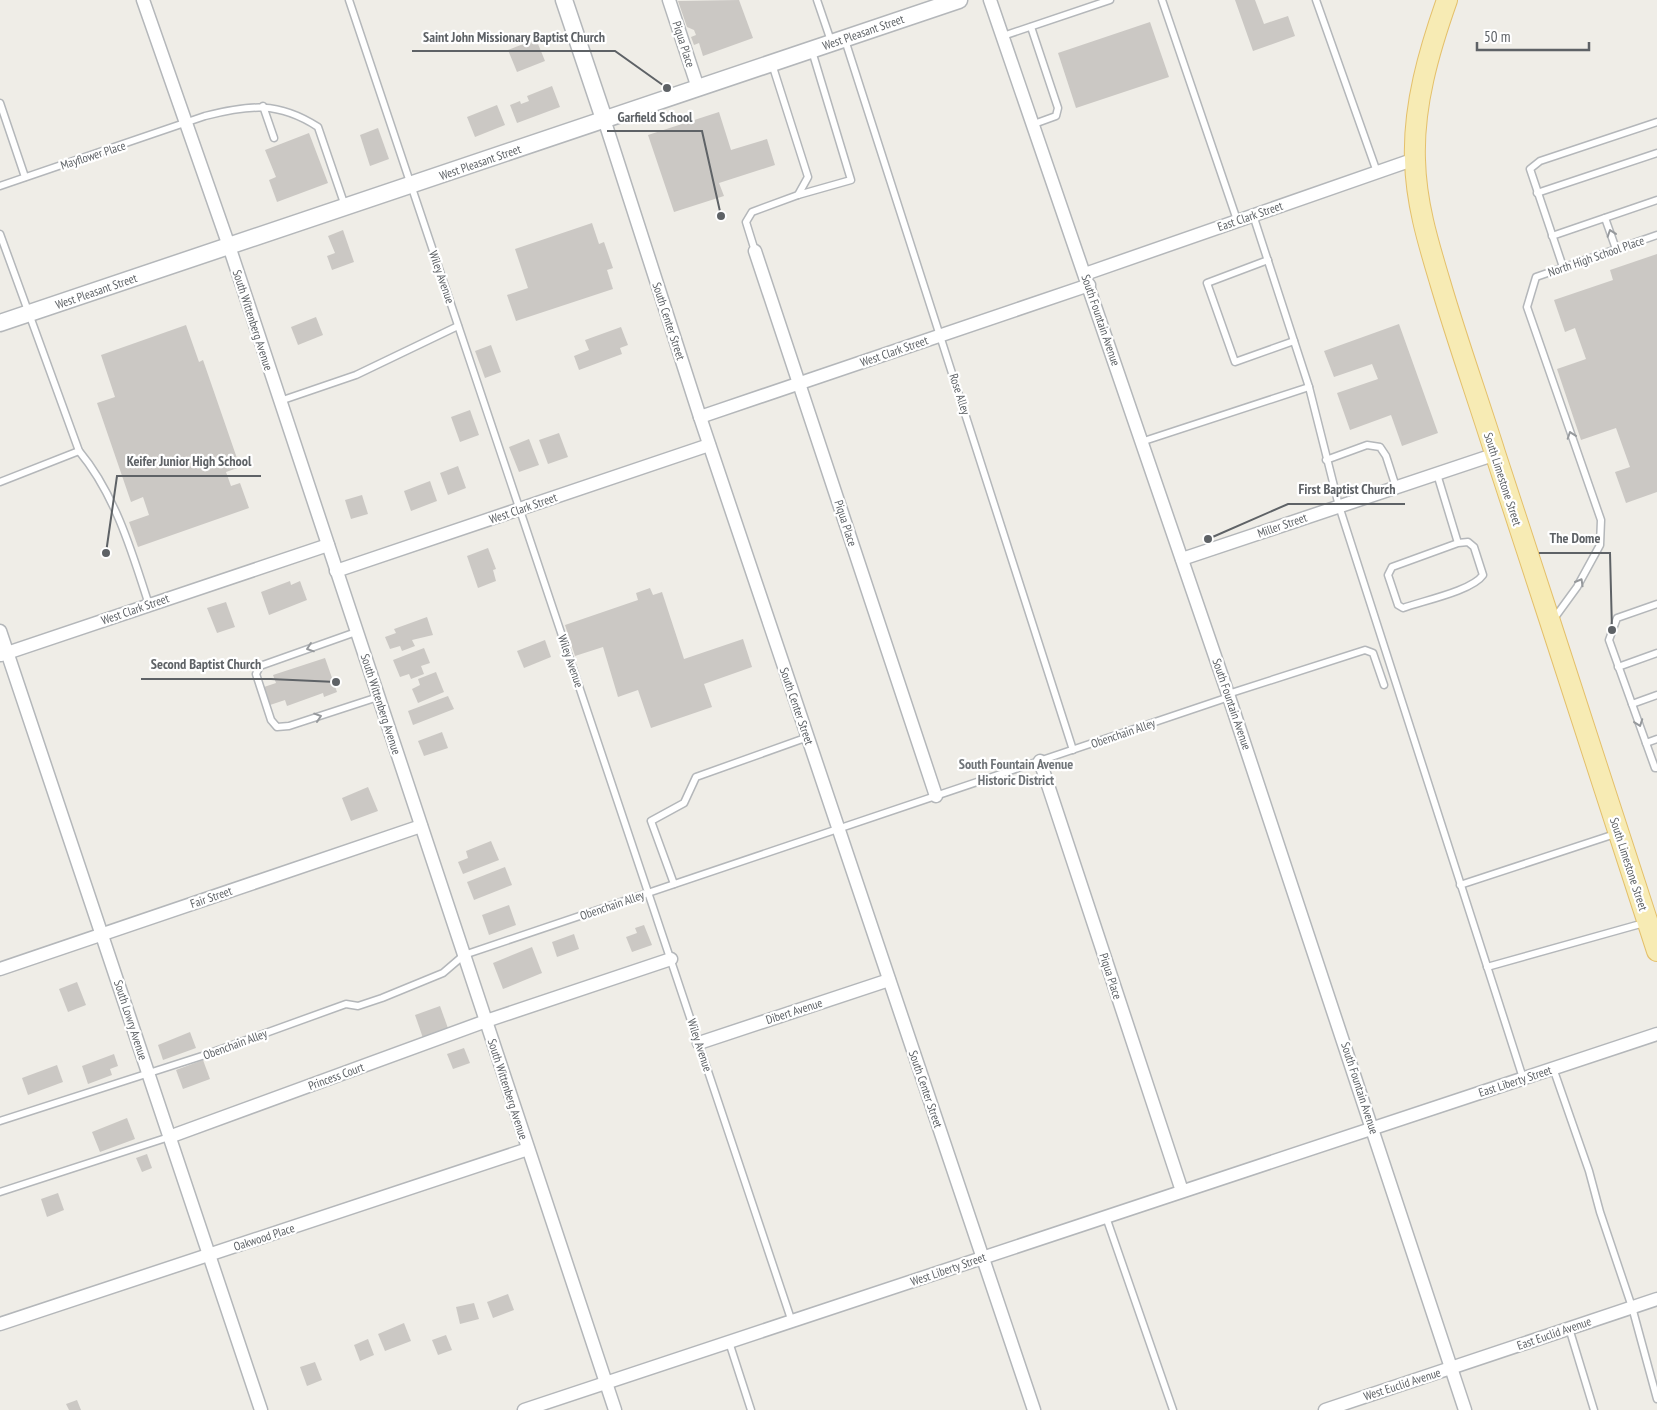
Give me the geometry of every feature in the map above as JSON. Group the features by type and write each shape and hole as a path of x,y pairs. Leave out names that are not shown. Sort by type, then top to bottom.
{"main road":[{"name":"South Limestone Street","path":"1447,0 1427,61 1417,118 1414,159 1423,226 1464,364 1496,454 1527,556 1552,622 1657,951"}],"street":[{"name":"South Center Street","path":"564,0 709,445 1034,1410"},
{"name":"Piqua Place","path":"669,0 698,88"},
{"name":"West Pleasant Street","path":"0,323 960,0"},
{"name":"South Fountain Avenue","path":"990,0 1144,441 1465,1410"},
{"name":"South Wittenberg Avenue","path":"146,1 615,1410"},
{"name":"East Clark Street","path":"1087,279 1237,220 1414,159"},
{"name":"Piqua Place","path":"755,251 936,796"},
{"name":"West Clark Street","path":"700,417 941,335 1087,279"},
{"name":"West Clark Street","path":"336,571 709,445"},
{"name":"Miller Street","path":"1182,559 1496,454"},
{"name":"West Clark Street","path":"4,654 328,544"},
{"name":"South Lowry Avenue","path":"0,631 4,654 102,934 261,1410"},
{"name":"Piqua Place","path":"1040,761 1182,1191"},
{"name":"Fair Street","path":"0,969 421,826"},
{"name":"Princess Court","path":"169,1137 486,1021 672,959"},
{"name":"Dibert Avenue","path":"699,1042 889,980"},
{"name":"East Liberty Street","path":"1373,1128 1657,1034"},
{"name":"West Liberty Street","path":"524,1410 1373,1128"},
{"name":"Oakwood Place","path":"0,1324 528,1149"},
{"name":"East Euclid Avenue","path":"1451,1368 1657,1299"},
{"name":"West Euclid Avenue","path":"1329,1409 1451,1368"}],"lane":[{"name":"Wiley Avenue","path":"349,0 672,959 792,1322"},
{"name":"Rose Alley","path":"817,0 838,41 941,335 1072,750"},
{"path":"1003,36 1110,0"},
{"path":"1162,0 1237,220"},
{"path":"1316,0 1377,172"},
{"path":"1030,27 1058,108 1056,116 1034,124"},
{"path":"755,251 746,222 752,212 798,195 851,180 811,50"},
{"path":"772,63 808,178 798,195"},
{"path":"0,103 25,177"},
{"path":"263,106 274,138"},
{"name":"Mayflower Place","path":"0,186 238,108 263,106 292,113 318,127 345,207"},
{"path":"1563,267 1530,170 1535,164 1657,122"},
{"path":"1537,193 1657,153"},
{"path":"1552,236 1657,200"},
{"path":"1253,215 1309,387 1339,506 1522,1078"},
{"path":"1605,218 1616,249"},
{"path":"0,234 79,451 96,471 130,547 149,605"},
{"name":"North High School Place","path":"1552,622 1577,587 1600,545 1601,520 1527,307 1536,277 1657,235"},
{"path":"1268,260 1207,283 1235,362 1294,341"},
{"path":"280,401 356,376 458,326"},
{"path":"1144,441 1309,387"},
{"path":"1326,460 1367,446 1380,447 1386,456 1396,487"},
{"path":"0,482 79,451"},
{"path":"1437,474 1458,543"},
{"path":"1468,542 1474,547 1483,575 1479,581 1403,608 1398,605 1388,575 1392,567 1458,543 1468,542"},
{"path":"1657,604 1617,618 1609,640 1654,768 1657,768"},
{"path":"356,632 260,666 256,674 271,720 277,727 290,726 378,697"},
{"name":"Obenchain Alley","path":"0,1120 148,1071 165,1068 202,1056 346,1004 358,1006 382,998 443,973 464,955 1365,650 1373,653 1384,685"},
{"path":"1618,666 1657,653"},
{"path":"1632,704 1657,696"},
{"path":"674,884 651,821 684,803 696,777 808,738"},
{"path":"1646,743 1657,740"},
{"path":"1460,884 1619,832"},
{"path":"1487,967 1648,922"},
{"path":"1553,1068 1590,1172 1600,1212 1632,1308 1657,1399"},
{"name":"Princess Court","path":"0,1192 169,1137"},
{"path":"1106,1216 1173,1410"},
{"path":"1569,1328 1594,1410"},
{"path":"729,1342 751,1410"}],"building":[{"path":"739,0 753,38 703,56 699,43 694,45 691,37 696,35 694,30 687,27 678,1"},
{"path":"1235,0 1255,0 1264,24 1288,16 1295,36 1253,51"},
{"path":"1150,22 1169,77 1076,108 1058,53"},
{"path":"536,39 545,61 517,72 508,50"},
{"path":"552,86 560,107 517,123 510,105 520,101 521,104 529,101 527,96"},
{"path":"497,105 505,125 475,137 467,117"},
{"path":"719,112 731,150 767,139 775,165 719,183 724,196 674,212 648,135"},
{"path":"378,128 389,159 370,166 360,135"},
{"path":"309,133 328,183 277,202 269,180 276,177 265,150"},
{"path":"592,223 599,244 604,242 613,268 607,270 613,289 516,321 507,295 528,288 515,249"},
{"path":"343,230 354,262 332,270 327,256 335,253 328,236"},
{"path":"1657,254 1657,492 1626,503 1615,472 1630,467 1616,428 1581,440 1557,369 1586,359 1575,328 1565,332 1554,300 1613,280 1610,270"},
{"path":"316,317 323,335 298,345 291,327"},
{"path":"1399,324 1438,433 1402,446 1391,415 1350,430 1337,393 1378,379 1372,364 1334,377 1324,351"},
{"path":"186,325 199,362 203,360 240,467 226,472 231,486 240,483 249,508 138,547 129,522 149,515 143,497 131,502 97,403 115,397 101,355"},
{"path":"621,327 628,345 620,348 622,354 579,370 574,356 589,350 585,340"},
{"path":"491,345 501,372 485,378 475,351"},
{"path":"470,410 479,435 460,442 451,417"},
{"path":"559,433 568,457 548,464 539,440"},
{"path":"529,439 539,465 519,472 509,447"},
{"path":"458,466 466,488 448,495 440,473"},
{"path":"430,481 437,501 411,511 404,491"},
{"path":"362,495 368,514 351,519 345,500"},
{"path":"488,548 496,569 493,570 496,581 478,588 467,556"},
{"path":"290,581 291,585 300,581 307,600 269,615 261,592"},
{"path":"650,588 653,595 662,592 684,659 743,639 752,667 704,684 712,707 651,728 638,690 618,697 603,647 575,656 565,625 638,600 636,593"},
{"path":"226,602 235,627 217,633 207,608"},
{"path":"427,617 433,635 412,640 415,646 402,651 400,646 390,649 385,637 396,633 394,629"},
{"path":"545,640 551,657 524,668 517,651"},
{"path":"424,648 430,663 421,666 424,674 411,679 409,674 400,677 393,660"},
{"path":"325,658 337,692 324,697 323,693 287,706 285,700 270,705 264,687 276,683 273,675"},
{"path":"436,672 444,692 418,703 412,689 420,685 418,679"},
{"path":"448,696 454,709 413,725 408,711"},
{"path":"442,732 448,748 424,756 418,741"},
{"path":"368,787 378,811 351,821 342,798"},
{"path":"491,841 499,860 463,874 458,862 468,858 466,851"},
{"path":"505,867 512,885 474,900 467,882"},
{"path":"509,905 516,925 489,935 482,915"},
{"path":"644,925 652,945 632,952 626,937 637,933 635,928"},
{"path":"574,934 579,949 557,957 552,942"},
{"path":"532,947 542,973 503,989 493,963"},
{"path":"77,982 86,1005 68,1012 59,989"},
{"path":"440,1006 449,1031 424,1041 415,1015"},
{"path":"190,1032 196,1048 163,1060 158,1045"},
{"path":"464,1048 470,1063 453,1069 447,1054"},
{"path":"114,1054 118,1066 110,1069 112,1075 88,1084 82,1066"},
{"path":"203,1060 210,1079 183,1089 176,1070"},
{"path":"57,1065 63,1082 28,1095 22,1078"},
{"path":"127,1118 135,1139 100,1152 92,1132"},
{"path":"147,1154 152,1168 142,1172 136,1158"},
{"path":"58,1193 64,1210 47,1217 41,1199"},
{"path":"508,1294 514,1310 493,1318 487,1302"},
{"path":"474,1303 479,1319 460,1324 456,1307"},
{"path":"404,1323 411,1341 385,1351 378,1334"},
{"path":"446,1335 452,1350 438,1355 432,1340"},
{"path":"368,1339 374,1355 360,1361 354,1345"},
{"path":"315,1362 322,1380 307,1386 300,1367"},
{"path":"77,1400 81,1410 69,1410 66,1404"}],"place":[{"name":"Saint John Missionary Baptist Church","path":"667,88"},
{"name":"Garfield School","path":"721,216"},
{"name":"First Baptist Church","path":"1208,539"},
{"name":"Keifer Junior High School","path":"106,553"},
{"name":"The Dome","path":"1612,630"},
{"name":"Second Baptist Church","path":"336,682"}],"district":[{"name":"South Fountain Avenue Historic District","path":"1016,772"}]}
